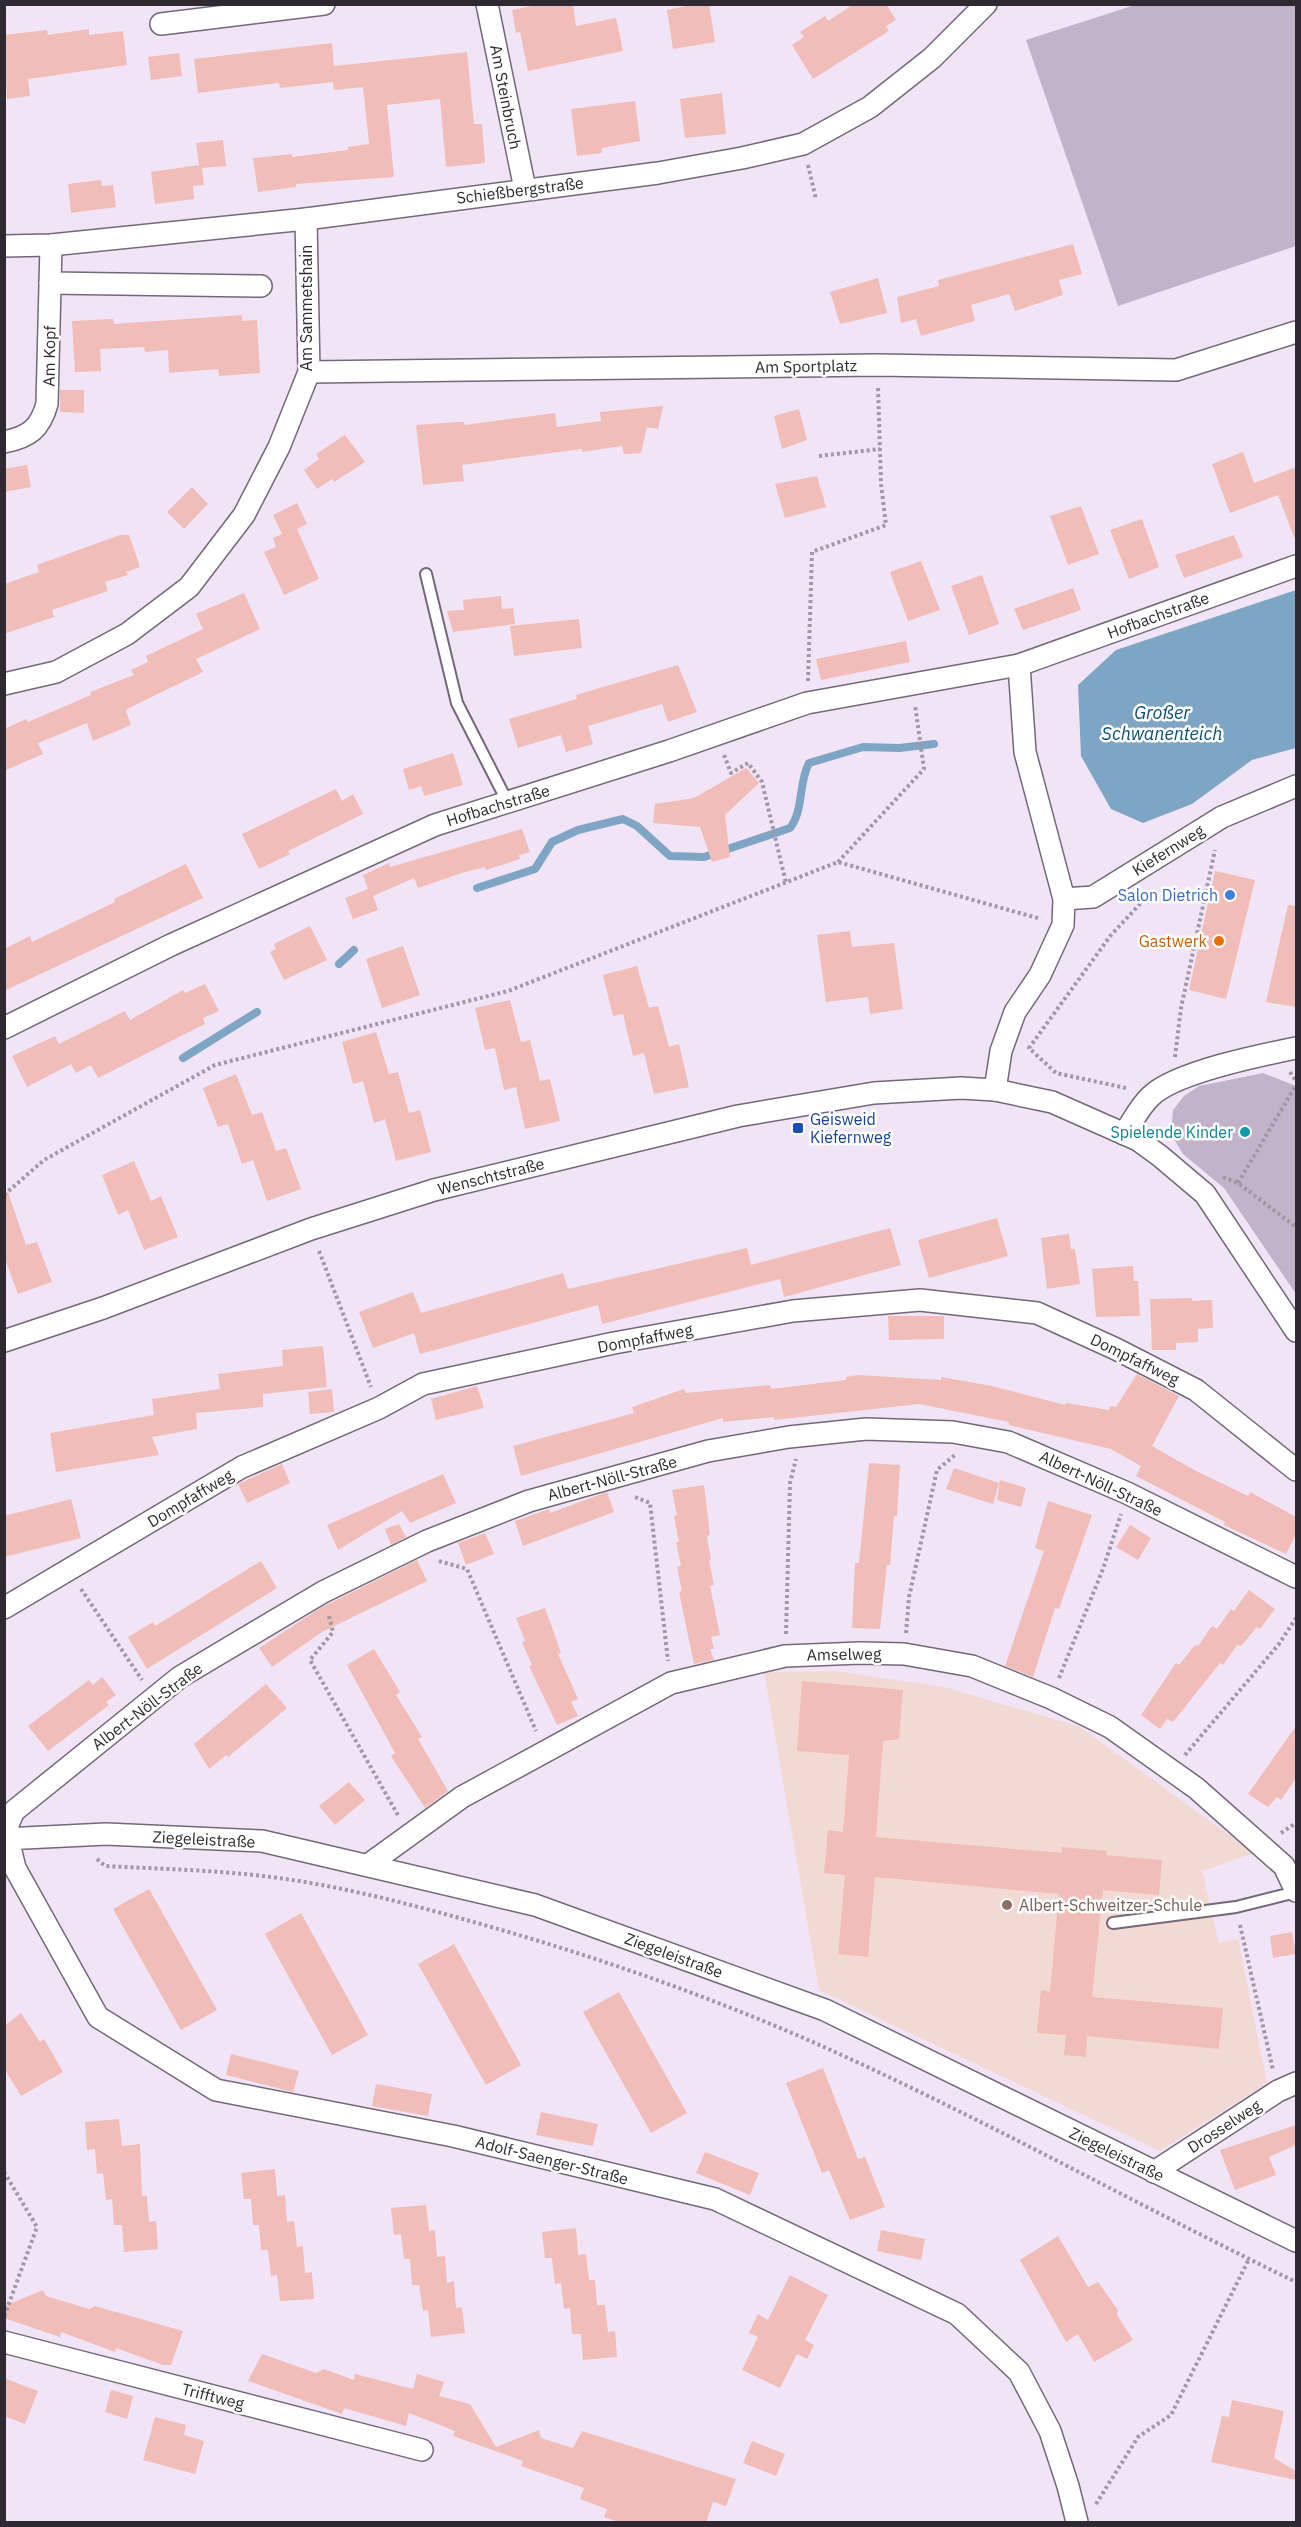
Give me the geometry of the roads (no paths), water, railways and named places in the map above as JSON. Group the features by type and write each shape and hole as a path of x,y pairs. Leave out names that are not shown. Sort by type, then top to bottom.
{"street":[{"path":"161,24 324,4"},
{"name":"Am Steinbruch","path":"487,4 525,189"},
{"name":"Schießbergstraße","path":"4,246 51,245 306,219 658,173 803,144 870,107 932,58 986,4"},
{"name":"Am Sammetshain","path":"4,684 56,672 127,634 189,587 244,515 279,447 309,372 306,219"},
{"name":"Am Kopf","path":"4,442 33,432 46,410 51,245"},
{"path":"50,283 261,286"},
{"name":"Am Sportplatz","path":"309,372 876,365 1176,370 1296,332"},
{"name":"Hofbachstraße","path":"4,1028 171,945 435,825 669,751 807,703 1019,665 1296,566"},
{"path":"995,1090 1001,1051 1015,1012 1040,975 1063,925 1064,899 1025,752 1019,665"},
{"name":"Kiefernweg","path":"1064,899 1093,897 1221,817 1296,786"},
{"path":"1124,1134 1150,1097 1163,1087 1202,1072 1296,1048"},
{"name":"Wenschtstraße","path":"4,1341 103,1308 311,1229 434,1190 738,1116 874,1092 961,1088 995,1090 1052,1102 1138,1140 1205,1194 1296,1331"},
{"name":"Dompfaffweg","path":"4,1608 242,1467 379,1408 423,1384 614,1343 793,1311 920,1300 1037,1313 1116,1348 1196,1390 1296,1470"},
{"name":"Albert-Nöll-Straße","path":"6,1839 8,1824 14,1811 180,1677 322,1592 427,1541 529,1501 708,1451 789,1437 866,1429 953,1432 1008,1442 1127,1493 1296,1577"},
{"name":"Amselweg","path":"368,1865 462,1797 671,1683 785,1656 904,1654 972,1666 1051,1698 1110,1727 1196,1788 1284,1866 1296,1891"},
{"name":"Ziegeleistraße","path":"6,1839 106,1834 262,1841 535,1905 825,2010 1296,2241"},
{"name":"Adolf-Saenger-Straße","path":"6,1839 15,1868 26,1892 98,2017 216,2090 453,2136 715,2199 957,2314 1019,2372 1050,2431 1068,2486 1083,2518"},
{"name":"Drosselweg","path":"1154,2172 1287,2087"},
{"name":"Trifftweg","path":"4,2342 422,2450"}],"lane":[{"path":"426,574 457,703 508,803"},
{"name":"Amselweg","path":"1113,1923 1236,1907 1296,1891"}],"water":[{"name":"Großer Schwanenteich","path":"1296,590 1296,748 1252,760 1192,804 1143,823 1111,809 1081,756 1078,685 1116,650"}],"waterway":[{"path":"477,888 535,869 552,842 578,830 623,819 637,826 670,856 704,857 790,828 797,813 803,779 809,763 863,747 899,748 934,744"},
{"path":"339,964 354,950"},
{"path":"183,1058 257,1012"}],"place":[{"name":"Salon Dietrich","path":"1230,895"},
{"name":"Gastwerk","path":"1219,941"},
{"name":"Geisweid Kiefernweg","path":"798,1128"},
{"name":"Spielende Kinder","path":"1245,1132"},
{"name":"Albert-Schweitzer-Schule","path":"1007,1905"}]}
